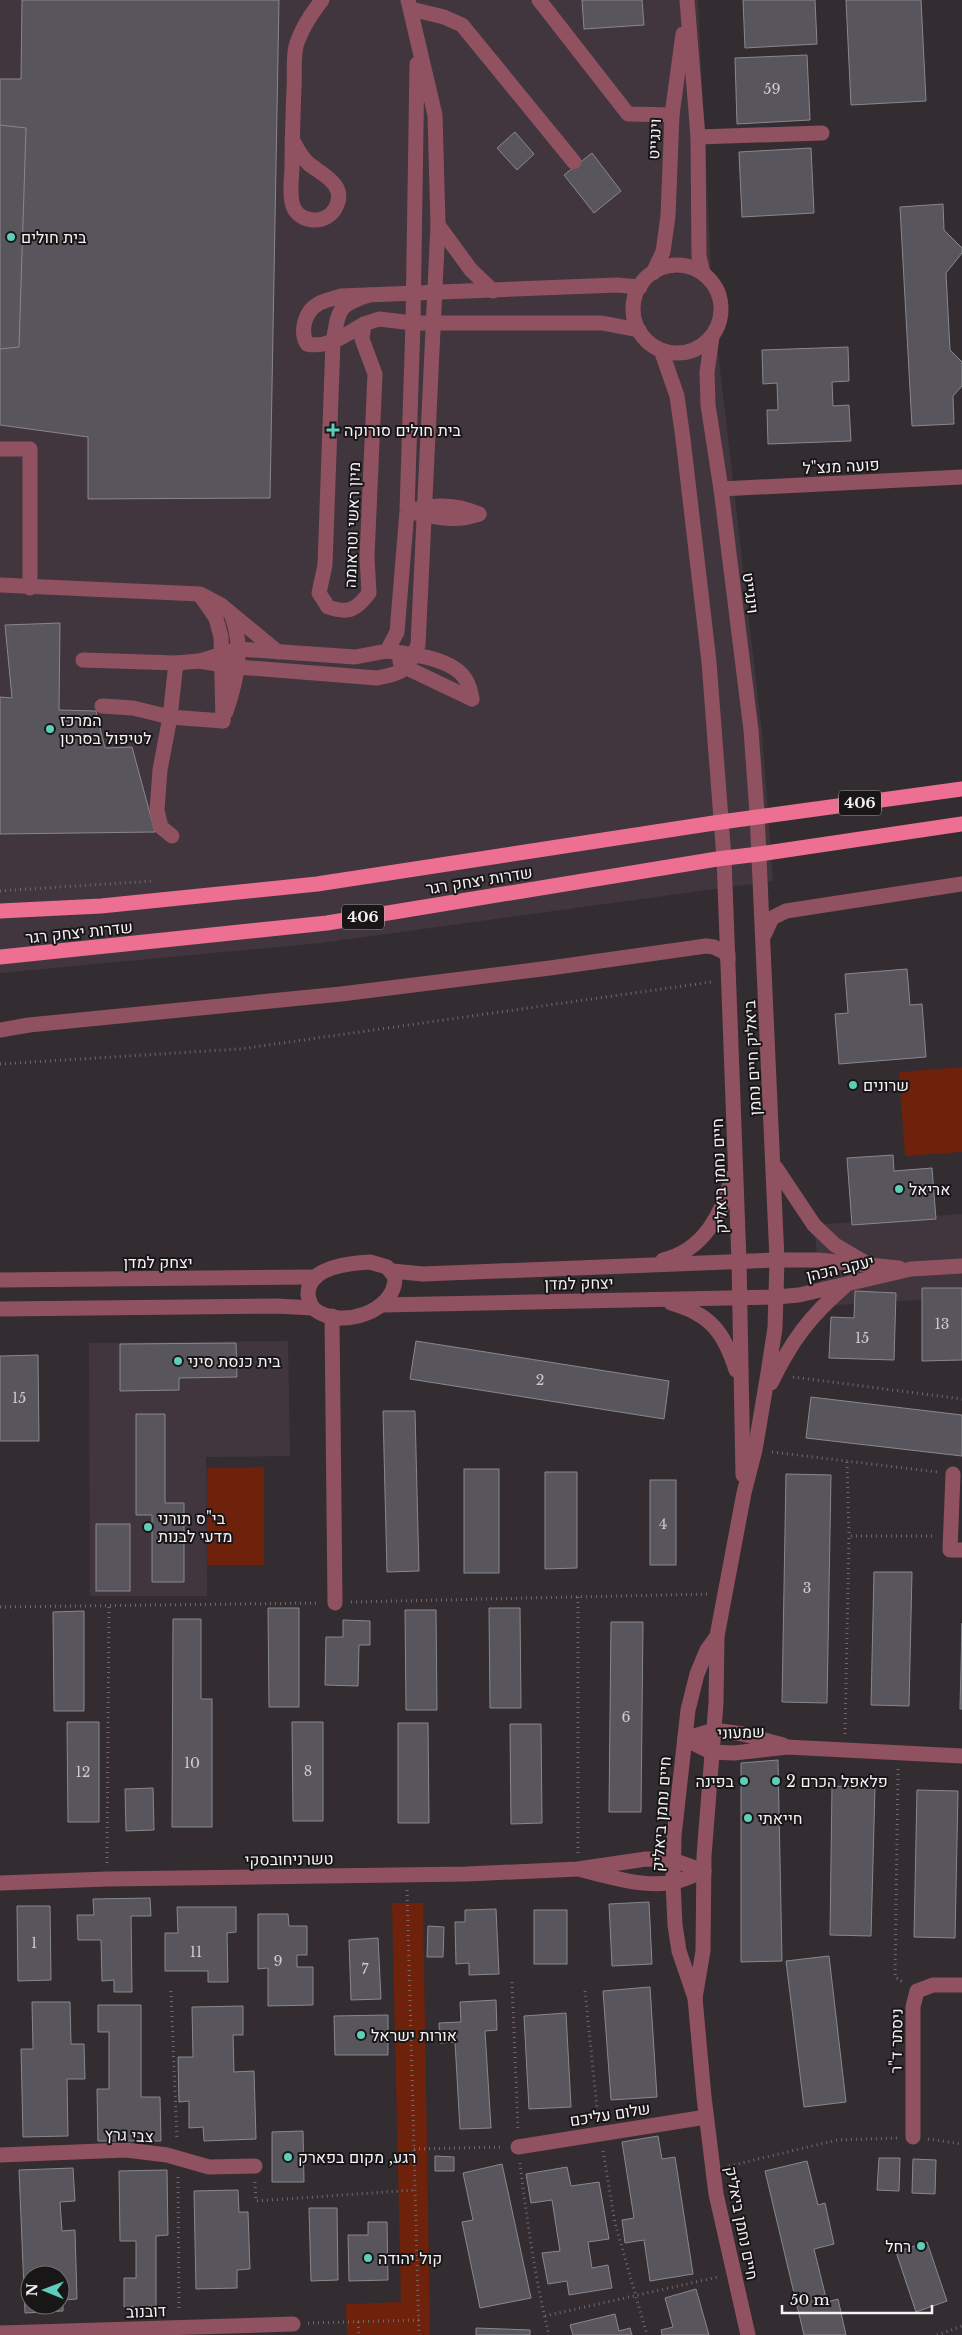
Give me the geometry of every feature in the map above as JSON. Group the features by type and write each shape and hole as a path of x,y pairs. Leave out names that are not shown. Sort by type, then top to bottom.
{"main road":[{"name":"שדרות יצחק רגר","path":"0,911 101,906 317,884 720,822 962,789"},
{"name":"שדרות יצחק רגר","path":"0,957 327,923 724,858 962,824"}],"street":[{"path":"292,139 301,156 332,179 338,189 337,206 333,213 323,219 307,219 300,215 292,204 292,139 296,48 302,30 322,0"},
{"path":"539,0 628,114 672,115"},
{"name":"וינגייט","path":"652,273 662,252 668,216 672,115 687,3"},
{"name":"וינגייט","path":"687,3 698,137 699,256 704,274"},
{"path":"221,659 237,667 377,678 391,676 410,661 418,645 435,322 438,225 435,115 418,48 410,5 462,25 574,162"},
{"path":"387,652 397,632 407,511 414,294 415,101 418,48"},
{"path":"698,137 822,133"},
{"path":"438,225 470,270 493,291"},
{"path":"673,265 684,266 704,274 716,288 720,297 720,318 712,337 701,346 688,352 675,353 661,350 652,345 639,330 634,316 634,301 640,287 652,273 673,265"},
{"name":"מיון ראשי וטראומה","path":"639,330 602,323 413,323 379,319 364,324 333,342 317,346 307,344 303,336 306,317 316,305 341,296 617,285 640,287"},
{"name":"מיון ראשי וטראומה","path":"364,324 362,339 375,374 367,557 369,593 358,607 342,612 328,607 319,593 325,565 333,342 339,310 350,301 369,295"},
{"name":"וינגייט","path":"712,337 707,372 708,405 721,489 751,730 759,854"},
{"path":"661,350 677,396 683,439 709,662 724,858"},
{"path":"0,449 30,449 30,588"},
{"name":"פועה מנצ\"ל","path":"721,489 962,477"},
{"path":"407,511 425,511"},
{"path":"0,585 30,588 200,594 221,604 278,652"},
{"path":"200,594 216,618 222,637 223,721"},
{"path":"223,721 236,682 239,649 238,633 231,613"},
{"path":"83,660 176,663 221,659 239,649 355,657 387,652 410,661"},
{"path":"172,836 161,827 156,810 176,663"},
{"path":"102,706 133,708 170,718 223,721"},
{"name":"ביאליק חיים נחמן","path":"759,854 778,1260"},
{"name":"חיים נחמן ביאליק","path":"724,858 736,1163 744,1493"},
{"path":"763,937 772,918 783,912 962,884"},
{"path":"0,1030 341,994 706,946 722,950 728,954 728,960"},
{"path":"639,1266 670,1258 694,1246 705,1234 721,1209 736,1163"},
{"path":"774,1165 814,1225 835,1245 868,1264"},
{"name":"חיים נחמן ביאליק","path":"695,1998 703,1951 704,1871 711,1752 718,1678 717,1636 744,1493 756,1450 775,1328 778,1260"},
{"name":"יצחק למדן","path":"392,1271 423,1274 778,1260"},
{"name":"יעקב הכהן","path":"778,1260 818,1260 911,1269 962,1266"},
{"path":"0,1309 266,1306 313,1308 332,1316 354,1316 382,1305 392,1294 395,1283 392,1271 380,1264 358,1263 331,1269 316,1277 308,1289 308,1299 313,1308"},
{"name":"יעקב הכהן","path":"776,1297 800,1295 911,1269"},
{"name":"יצחק למדן","path":"0,1280 316,1277"},
{"path":"764,1398 802,1328 822,1306 848,1284"},
{"name":"יצחק למדן","path":"382,1305 776,1297"},
{"path":"640,1299 668,1302 684,1307 699,1313 710,1322 722,1335 731,1354 741,1385"},
{"path":"332,1316 335,1603"},
{"path":"953,1474 950,1550 962,1550"},
{"name":"חיים נחמן ביאליק","path":"717,1636 707,1650 697,1674 690,1700 684,1739 673,1882 675,1926 679,1951 695,1998 713,2170 733,2273 748,2335"},
{"name":"שמעוני","path":"684,1739 714,1730 743,1734 787,1747"},
{"name":"שמעוני","path":"684,1739 711,1752 734,1753 787,1747 962,1756"},
{"name":"טשרניחובסקי","path":"0,1883 107,1879 407,1875 578,1869 628,1860 674,1860 704,1871"},
{"name":"טשרניחובסקי","path":"578,1869 624,1880 673,1882 704,1871"},
{"name":"ניסתר ד\"ר","path":"913,2137 912,2006 917,1991 932,1986 962,1985"},
{"name":"שלום עליכם","path":"518,2147 706,2117"},
{"name":"צבי גרץ","path":"0,2155 126,2150 167,2155 209,2167 255,2166"},
{"name":"דובנוב","path":"0,2333 292,2324"}],"path":[{"path":"0,890 159,881"},
{"path":"0,1064 240,1049 729,979"},
{"path":"776,1374 962,1399"},
{"path":"756,1450 953,1474"},
{"path":"845,1750 849,1536 847,1461"},
{"path":"849,1536 950,1536"},
{"path":"0,1607 335,1603 724,1594"},
{"path":"578,1597 578,1869"},
{"path":"107,1879 109,1606"},
{"path":"899,1753 895,1977 917,1991"},
{"path":"407,1875 420,2335"},
{"path":"585,1990 600,2134 614,2223 647,2335"},
{"path":"713,2170 837,2140 913,2137 962,2144"},
{"path":"414,2149 518,2147"},
{"path":"255,2166 256,2201 415,2190"},
{"path":"545,2316 733,2273"},
{"path":"292,2324 419,2320"},
{"path":"358,2322 359,2335"},
{"path":"937,2335 962,2326"}],"shaded area":[{"name":"בית חולים סורוקה","path":"0,0 698,0 713,308 762,733 773,881 321,943 0,973"},
{"path":"962,1067 962,1152 905,1156 899,1072"},
{"path":"962,1214 962,1297 822,1306 814,1225"},
{"name":"בי\"ס תורני מדעי לבנות","path":"288,1341 290,1456 206,1457 207,1596 90,1596 89,1343"},
{"path":"264,1467 264,1565 207,1565 207,1468"},
{"path":"392,1903 423,1903 430,2335 347,2335 346,2304 401,2302"}],"building":[{"path":"22,0 279,0 270,498 88,499 88,437 0,425 0,79 21,79"},
{"path":"582,0 642,0 644,25 584,29"},
{"path":"743,0 815,0 817,44 745,48"},
{"path":"846,0 921,0 926,101 851,105"},
{"path":"807,55 810,120 737,124 735,58"},
{"name":"בית חולים","path":"0,125 26,128 19,347 0,349"},
{"path":"515,132 534,154 517,170 497,148"},
{"path":"811,148 814,213 742,217 739,152"},
{"path":"592,153 621,191 594,213 564,175"},
{"path":"943,204 944,230 962,248 962,253 946,273 950,350 962,362 962,386 953,396 954,424 912,426 900,207"},
{"path":"848,347 849,381 832,382 833,406 849,405 851,441 768,444 767,410 778,410 777,383 763,384 762,350"},
{"name":"המרכז לטיפול בסרטן","path":"60,623 59,710 96,711 105,748 132,747 155,832 0,834 0,697 12,698 5,625"},
{"path":"907,969 910,1005 922,1004 926,1057 839,1064 835,1014 848,1013 845,974"},
{"path":"893,1155 894,1171 932,1168 936,1219 852,1225 847,1158"},
{"path":"922,1288 962,1288 962,1360 922,1361"},
{"path":"855,1291 896,1293 894,1360 829,1358 831,1317 854,1318"},
{"path":"416,1341 669,1381 664,1419 410,1379"},
{"name":"בית כנסת סיני","path":"236,1343 237,1377 179,1378 179,1390 120,1391 120,1344"},
{"path":"38,1355 39,1441 0,1441 0,1356"},
{"path":"811,1397 962,1415 962,1456 806,1438"},
{"path":"383,1411 415,1411 419,1571 387,1572"},
{"path":"136,1414 165,1414 165,1503 184,1503 184,1582 152,1582 152,1515 136,1515"},
{"path":"464,1469 499,1469 499,1573 464,1573"},
{"path":"545,1472 577,1472 577,1568 545,1569"},
{"path":"786,1474 831,1475 827,1703 782,1702"},
{"path":"650,1480 676,1480 676,1565 650,1565"},
{"path":"96,1524 130,1524 130,1591 96,1591"},
{"path":"874,1572 912,1572 909,1706 871,1705"},
{"path":"268,1608 299,1608 299,1707 269,1707"},
{"path":"489,1608 520,1608 521,1708 490,1708"},
{"path":"405,1610 436,1610 437,1710 406,1710"},
{"path":"84,1611 84,1711 54,1711 53,1612"},
{"path":"173,1619 201,1619 201,1699 212,1699 212,1827 172,1827"},
{"path":"343,1620 370,1621 370,1645 359,1645 358,1686 325,1685 326,1637 343,1637"},
{"path":"611,1622 643,1622 641,1812 609,1812"},
{"path":"962,1623 962,1709 960,1709"},
{"path":"67,1722 99,1722 99,1822 68,1822"},
{"path":"292,1722 323,1722 323,1821 293,1821"},
{"path":"398,1723 428,1723 429,1823 398,1823"},
{"path":"510,1724 541,1724 542,1823 511,1824"},
{"path":"778,1760 782,1961 741,1962 741,1763"},
{"path":"832,1786 875,1787 871,1936 830,1935"},
{"path":"153,1788 154,1830 126,1831 125,1789"},
{"path":"917,1790 958,1791 955,1938 914,1937"},
{"path":"150,1898 151,1916 131,1916 132,1992 114,1992 114,1980 102,1981 101,1940 78,1940 77,1915 94,1915 93,1899"},
{"path":"649,1902 652,1964 612,1966 609,1904"},
{"path":"17,1906 50,1906 51,1980 18,1981"},
{"path":"177,1907 236,1907 236,1932 227,1933 228,1982 208,1982 208,1971 165,1971 165,1933 178,1933"},
{"path":"496,1909 499,1974 469,1975 469,1963 456,1964 455,1922 465,1922 465,1910"},
{"path":"534,1910 567,1910 567,1964 534,1964"},
{"path":"258,1914 288,1914 289,1926 307,1926 307,1955 297,1955 297,1967 313,1967 313,2005 268,2006 268,1968 258,1969"},
{"path":"428,1926 444,1927 443,1957 427,1957"},
{"path":"378,1938 381,1999 351,2000 349,1940"},
{"path":"829,1956 846,2102 804,2107 786,1961"},
{"path":"650,1987 657,2097 611,2100 603,1991"},
{"path":"496,2000 497,2030 485,2031 491,2128 460,2129 455,2042 440,2043 439,2023 461,2022 460,2002"},
{"path":"32,2002 70,2002 71,2044 84,2044 85,2079 67,2079 68,2136 23,2137 21,2049 33,2049"},
{"path":"98,2005 141,2005 141,2097 160,2097 161,2141 98,2141 97,2089 109,2089 109,2032 98,2032"},
{"path":"243,2006 243,2035 233,2035 234,2072 254,2071 256,2139 204,2141 203,2127 189,2128 189,2101 179,2102 178,2057 193,2057 192,2007"},
{"path":"566,2013 571,2107 529,2109 524,2016"},
{"name":"אורות ישראל","path":"388,2015 388,2055 335,2055 334,2016"},
{"name":"רגע, מקום בפארק","path":"303,2131 304,2182 272,2182 272,2132"},
{"path":"658,2136 662,2159 675,2157 693,2274 650,2281 644,2240 625,2243 622,2220 634,2218 622,2142"},
{"path":"435,2156 454,2157 454,2171 435,2171"},
{"path":"879,2158 900,2158 899,2191 877,2190"},
{"path":"913,2159 936,2160 935,2194 912,2193"},
{"path":"807,2161 818,2205 825,2203 834,2244 814,2249 827,2302 838,2299 846,2335 804,2335 765,2171"},
{"path":"502,2164 531,2298 480,2308 462,2222 473,2220 463,2173"},
{"path":"567,2167 571,2186 599,2182 609,2239 588,2242 592,2268 608,2265 612,2288 569,2295 567,2281 548,2284 542,2253 560,2251 552,2200 531,2203 526,2174"},
{"path":"73,2168 75,2201 60,2202 62,2231 75,2230 77,2299 70,2300 70,2265 23,2265 19,2170"},
{"path":"167,2170 168,2235 156,2236 156,2306 124,2307 124,2278 136,2278 136,2241 120,2241 119,2171"},
{"path":"238,2190 239,2212 248,2212 250,2269 237,2270 237,2288 196,2289 194,2191"},
{"path":"309,2208 337,2208 338,2280 311,2281"},
{"name":"קול יהודה","path":"368,2222 387,2222 388,2280 349,2281 348,2235 368,2235"},
{"path":"927,2242 947,2301 916,2312 896,2252"},
{"path":"696,2289 709,2335 662,2335 661,2330 673,2327 665,2298"},
{"path":"615,2314 619,2331 630,2328 632,2335 573,2335 570,2325"},
{"path":"476,2328 530,2330 530,2335 476,2335"}],"place":[{"name":"בית חולים","path":"11,237"},
{"name":"בית חולים סורוקה","path":"333,430"},
{"name":"המרכז לטיפול בסרטן","path":"50,729"},
{"name":"שרונים","path":"853,1085"},
{"name":"אריאל","path":"899,1189"},
{"name":"בית כנסת סיני","path":"178,1361"},
{"name":"בי\"ס תורני מדעי לבנות","path":"148,1527"},
{"name":"בפינה","path":"744,1781"},
{"name":"פלאפל הכרם 2","path":"776,1781"},
{"name":"חייאתי","path":"748,1818"},
{"name":"אורות ישראל","path":"361,2035"},
{"name":"רגע, מקום בפארק","path":"288,2157"},
{"name":"רחל","path":"921,2246"},
{"name":"קול יהודה","path":"368,2258"}]}
